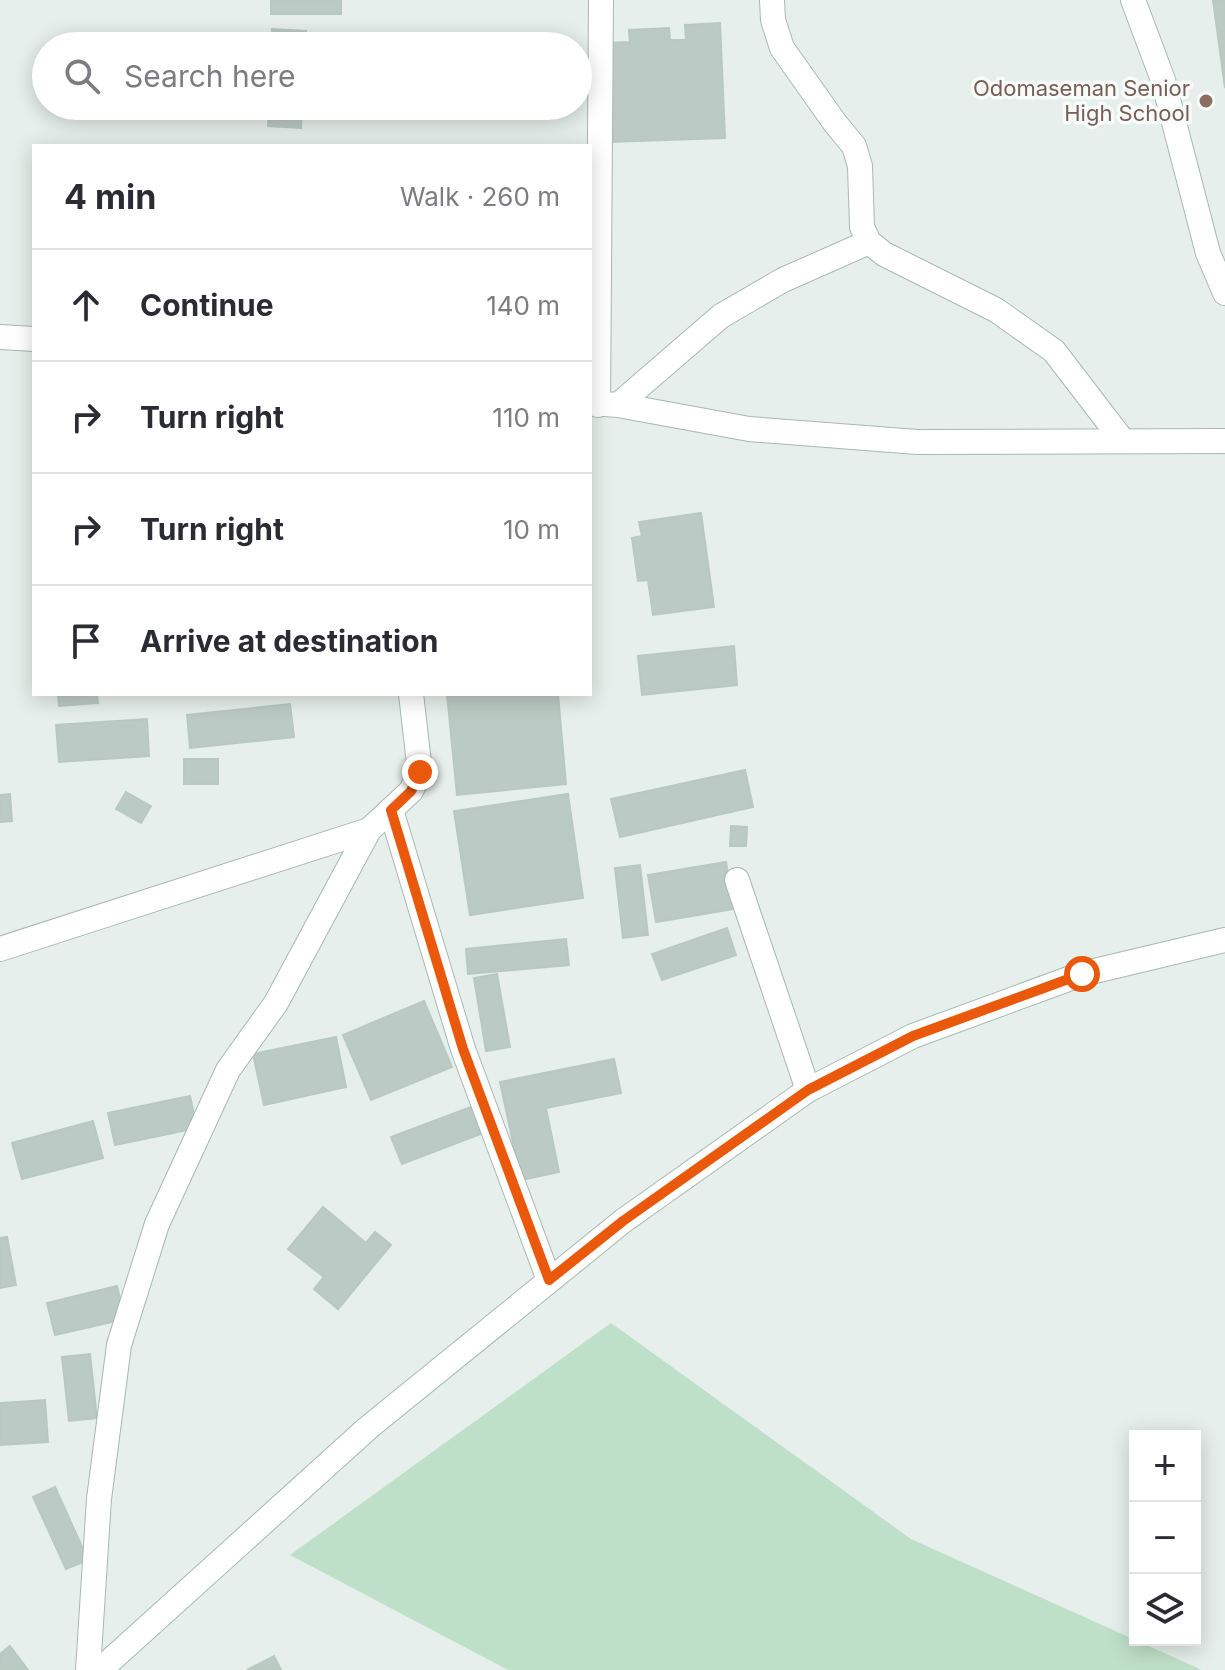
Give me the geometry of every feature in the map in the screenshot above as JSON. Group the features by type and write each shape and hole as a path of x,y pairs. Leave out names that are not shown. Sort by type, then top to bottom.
{"street":[{"path":"601,0 602,404"},
{"path":"772,0 773,20 782,48 854,146 860,166 862,227 869,242 884,254 996,310 1054,351 1123,441"},
{"path":"1133,0 1163,80 1208,253 1225,293"},
{"path":"602,404 721,316 783,280 869,242"},
{"path":"0,337 32,339"},
{"path":"602,404 749,429 917,442 1225,441"},
{"path":"88,1670 99,1499 119,1345 157,1224 228,1070 276,1003 369,830 411,791 420,772 411,696"},
{"path":"391,810 463,1049 549,1280"},
{"path":"0,949 369,830"},
{"path":"737,880 808,1090"},
{"path":"100,1670 369,1427 623,1221 808,1090 913,1036 1082,974 1225,940"}],"green space":[{"path":"611,1323 911,1539 1129,1637 1129,1646 1149,1646 1202,1670 508,1670 290,1555"}],"building":[{"path":"271,0 341,0 341,14 271,14"},
{"path":"1213,0 1225,0 1225,88"},
{"path":"720,23 725,138 610,142 606,43 630,42 629,30 669,28 670,40 686,40 685,25"},
{"path":"272,29 306,31 306,32 272,32"},
{"path":"268,120 301,120 301,128 268,126"},
{"path":"701,513 714,607 653,615 648,580 638,581 632,538 642,536 639,522"},
{"path":"734,646 737,685 642,695 638,656"},
{"path":"58,696 97,696 98,703 59,706"},
{"path":"447,696 558,696 566,784 457,795"},
{"path":"290,704 294,737 190,748 187,715"},
{"path":"147,719 149,756 59,762 56,725"},
{"path":"184,759 218,759 218,784 184,784"},
{"path":"745,770 753,807 620,837 611,799"},
{"path":"126,792 151,806 141,823 116,809"},
{"path":"10,794 12,821 0,822 0,795"},
{"path":"568,794 583,898 470,915 454,811"},
{"path":"731,826 747,827 746,846 730,846"},
{"path":"726,862 734,909 656,922 648,875"},
{"path":"640,865 648,935 623,938 615,868"},
{"path":"727,928 736,955 662,980 652,954"},
{"path":"566,939 569,965 468,974 466,949"},
{"path":"497,974 510,1047 486,1051 474,978"},
{"path":"424,1001 452,1067 371,1100 343,1035"},
{"path":"336,1037 346,1087 264,1105 253,1054"},
{"path":"614,1059 621,1093 546,1108 559,1172 521,1180 500,1082"},
{"path":"190,1096 197,1128 115,1145 108,1113"},
{"path":"476,1105 486,1132 402,1164 391,1137"},
{"path":"93,1121 103,1158 22,1179 12,1143"},
{"path":"323,1207 366,1243 375,1232 391,1245 338,1309 314,1289 324,1277 288,1249"},
{"path":"7,1237 16,1285 0,1288 0,1238"},
{"path":"117,1286 125,1319 55,1335 47,1303"},
{"path":"90,1354 97,1418 69,1421 62,1357"},
{"path":"45,1400 48,1442 0,1445 0,1403"},
{"path":"55,1487 88,1560 66,1569 33,1497"},
{"path":"10,1646 28,1670 0,1670 0,1654"},
{"path":"274,1656 281,1670 247,1670"}],"place":[{"name":"Odomaseman Senior High School","path":"1206,101"}],"route":[{"path":"420,772 411,791 391,810 463,1049 549,1280 623,1221 808,1090 913,1036 1082,974"}]}
